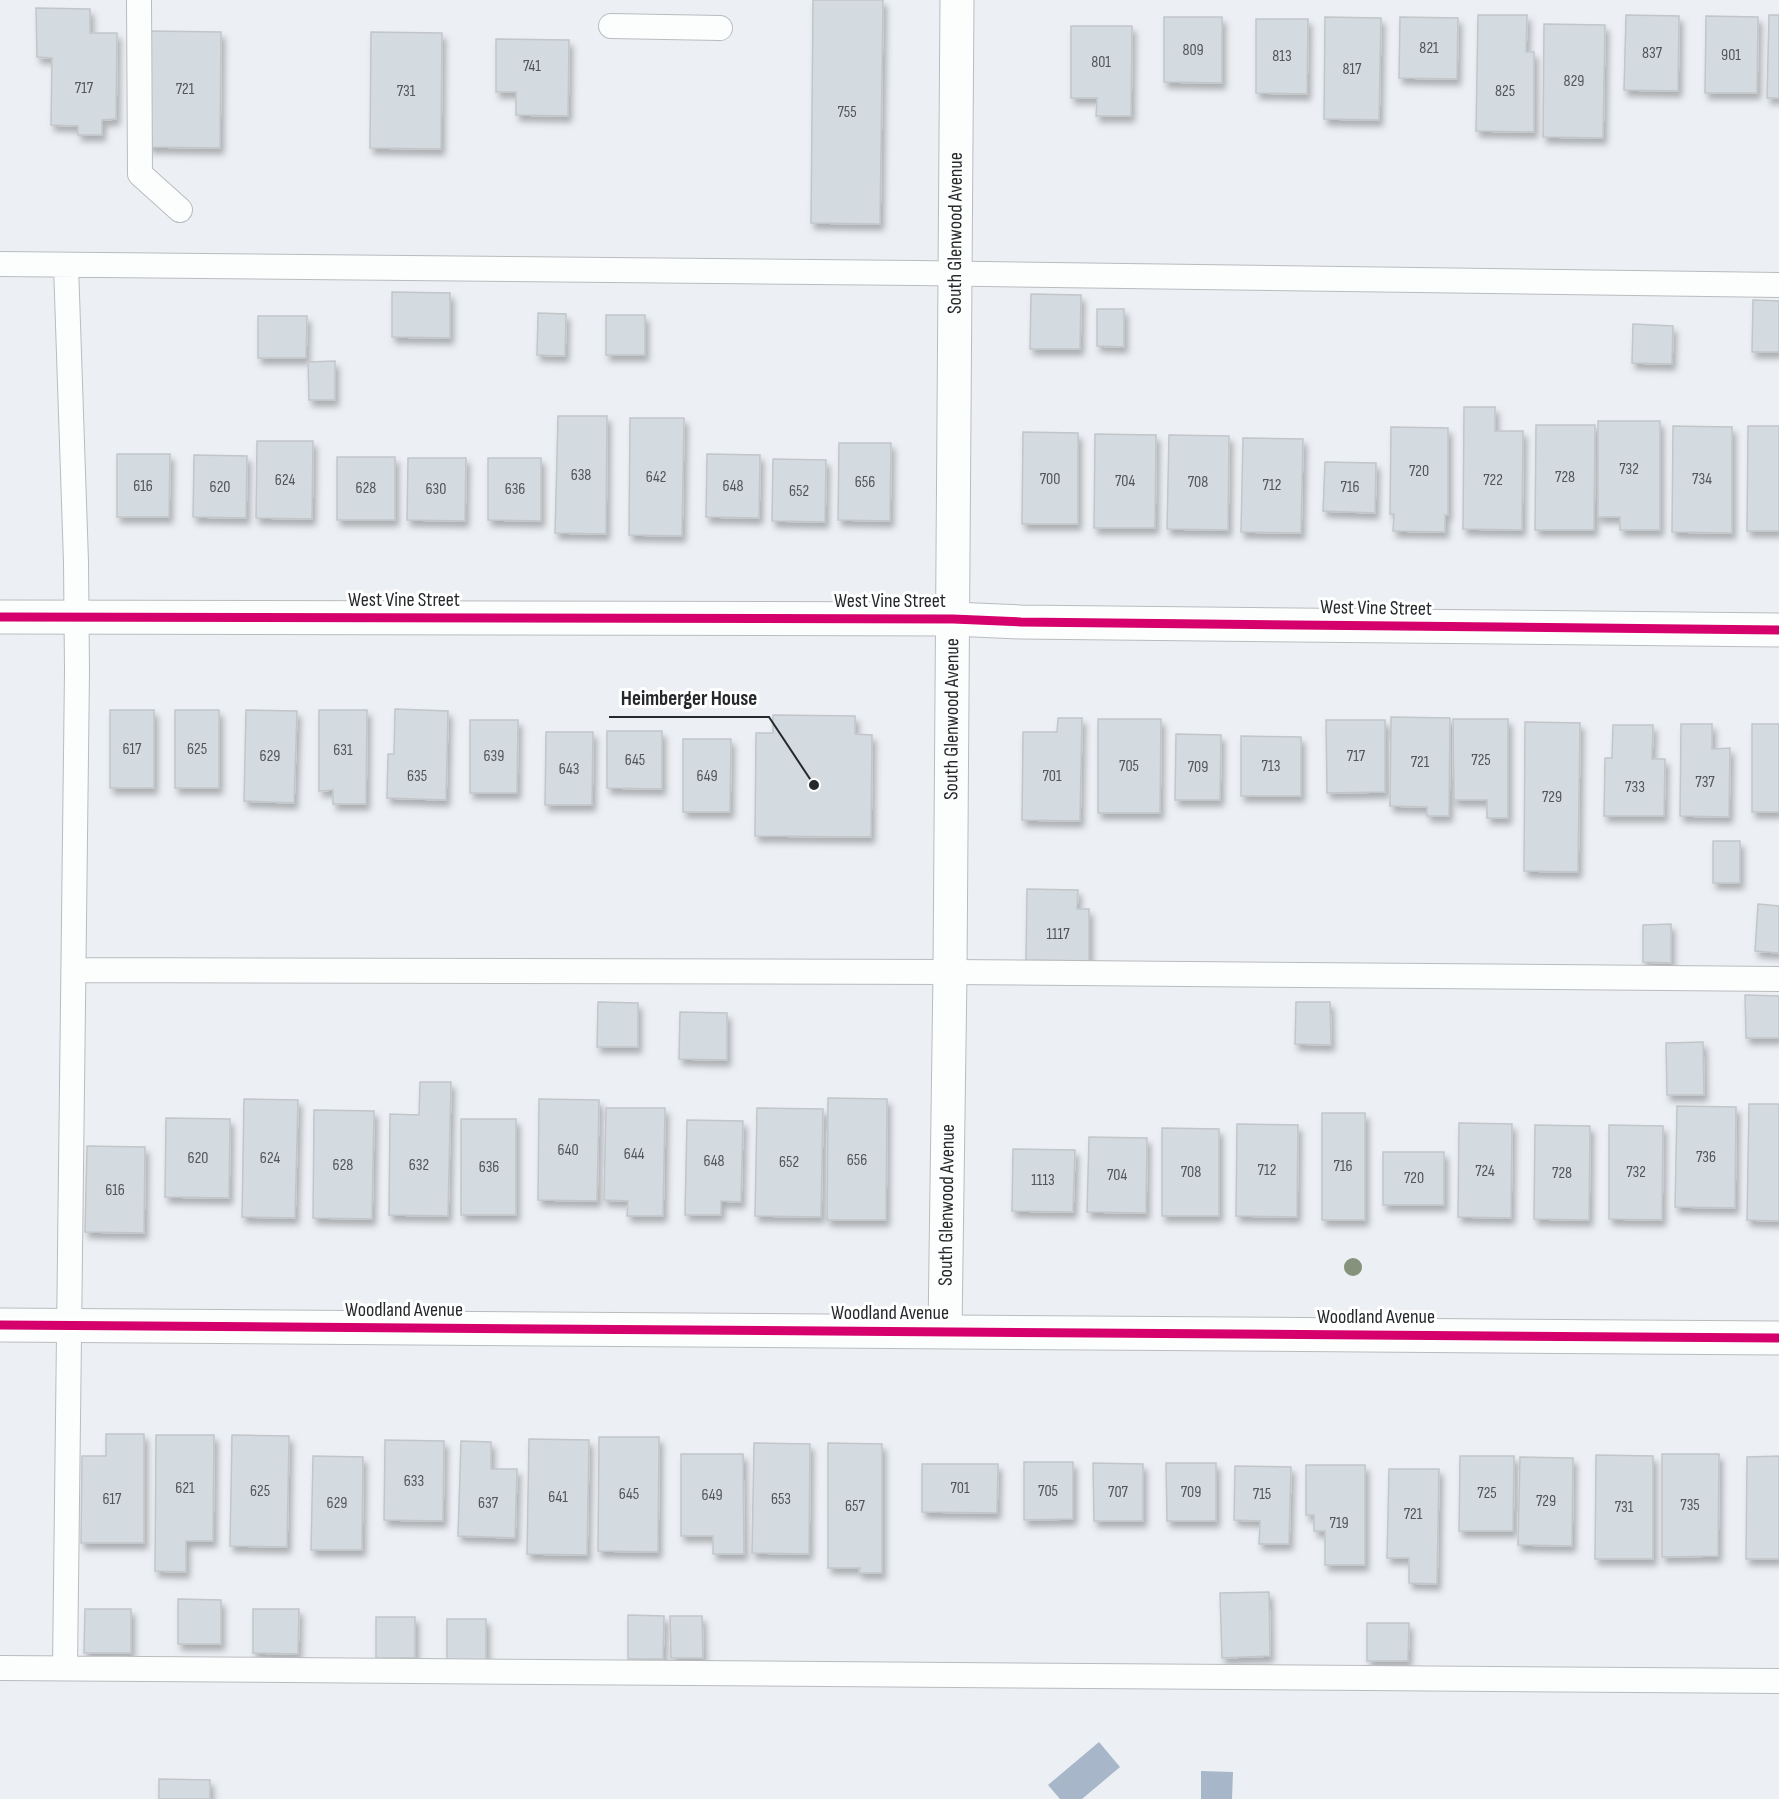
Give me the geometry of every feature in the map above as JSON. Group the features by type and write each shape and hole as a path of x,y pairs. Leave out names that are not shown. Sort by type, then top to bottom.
{"street":[{"name":"South Glenwood Avenue","path":"945,1331 957,0"},
{"name":"West Vine Street","path":"0,617 953,619 1779,630"},
{"name":"Woodland Avenue","path":"0,1325 1779,1338"}],"lane":[{"path":"139,0 140,174 180,210"},
{"path":"611,26 720,28"},
{"path":"0,264 1779,285"},
{"path":"65,1668 77,617 66,265"},
{"path":"74,970 950,972 1779,980"},
{"path":"0,1668 1779,1681"}],"water":[{"path":"1099,1742 1120,1767 1082,1799 1060,1799 1048,1785"},
{"path":"1201,1771 1233,1772 1232,1799 1201,1799"}],"building":[{"path":"813,0 883,0 880,224 811,223"},
{"path":"36,8 90,9 90,33 117,33 116,119 102,120 102,135 78,135 78,126 51,125 52,58 37,57"},
{"path":"1478,15 1527,15 1526,52 1534,52 1534,132 1476,131"},
{"path":"1626,15 1679,16 1678,91 1624,90"},
{"path":"1769,15 1779,15 1779,98 1767,98"},
{"path":"1706,16 1758,17 1757,93 1705,93"},
{"path":"1164,17 1222,17 1222,83 1164,82"},
{"path":"1325,17 1381,18 1379,120 1324,119"},
{"path":"1400,17 1458,18 1457,79 1399,78"},
{"path":"1256,19 1308,19 1307,94 1256,93"},
{"path":"1544,24 1605,25 1603,138 1543,137"},
{"path":"1071,26 1132,26 1131,116 1096,116 1097,98 1071,98"},
{"path":"149,31 221,32 220,148 148,147"},
{"path":"371,32 442,33 441,149 370,148"},
{"path":"496,39 569,40 568,116 516,115 516,92 496,92"},
{"path":"392,292 450,293 450,338 392,337"},
{"path":"1031,294 1081,295 1080,349 1030,349"},
{"path":"1753,300 1779,301 1779,352 1752,352"},
{"path":"1097,309 1124,309 1124,347 1097,346"},
{"path":"538,313 566,314 565,356 537,355"},
{"path":"606,315 645,315 645,355 606,355"},
{"path":"258,316 307,316 306,358 258,358"},
{"path":"1633,324 1673,326 1672,364 1632,363"},
{"path":"335,361 335,400 309,400 308,362"},
{"path":"1464,407 1495,407 1495,431 1523,431 1522,530 1463,529"},
{"path":"558,416 607,416 606,534 555,533"},
{"path":"630,418 684,418 682,536 629,535"},
{"path":"1598,421 1660,421 1660,530 1620,530 1620,517 1598,517"},
{"path":"1536,425 1595,425 1594,530 1535,530"},
{"path":"1673,426 1732,427 1732,533 1672,532"},
{"path":"1748,426 1779,426 1779,531 1747,531"},
{"path":"1391,427 1448,428 1448,515 1445,515 1445,532 1393,531 1394,514 1390,514"},
{"path":"1023,432 1078,433 1078,524 1022,524"},
{"path":"1095,434 1156,435 1155,528 1094,528"},
{"path":"1169,435 1229,436 1228,530 1167,529"},
{"path":"1243,438 1303,439 1301,533 1241,532"},
{"path":"257,441 313,441 312,519 256,518"},
{"path":"839,443 891,443 890,521 838,520"},
{"path":"117,454 170,454 169,517 117,517"},
{"path":"707,454 760,455 759,518 706,517"},
{"path":"194,455 247,456 246,518 193,517"},
{"path":"337,457 395,457 395,520 337,520"},
{"path":"408,458 466,458 465,521 407,520"},
{"path":"488,458 541,458 541,521 488,520"},
{"path":"773,459 826,460 825,522 772,521"},
{"path":"1325,462 1376,463 1375,513 1323,511"},
{"path":"395,709 448,711 446,800 387,798 388,754 394,754"},
{"path":"110,710 154,710 154,788 110,788"},
{"path":"175,710 219,710 219,788 175,788"},
{"path":"246,710 297,711 294,803 244,801"},
{"path":"319,710 367,710 366,804 333,804 333,790 319,791"},
{"path":"773,715 855,716 855,734 872,735 871,837 755,836 756,733 773,733"},
{"path":"1391,717 1450,718 1449,816 1427,816 1427,807 1390,806"},
{"path":"1058,718 1082,718 1080,821 1022,820 1023,732 1057,732"},
{"path":"1098,719 1161,719 1160,813 1098,813"},
{"path":"1453,719 1508,719 1508,818 1487,818 1487,800 1454,800"},
{"path":"470,720 518,720 517,793 470,793"},
{"path":"1326,720 1385,720 1385,792 1327,793"},
{"path":"1525,722 1580,723 1578,872 1524,871"},
{"path":"1681,724 1712,724 1712,749 1730,748 1729,817 1680,816"},
{"path":"1752,724 1779,724 1779,812 1752,812"},
{"path":"1613,725 1653,725 1652,759 1665,759 1664,816 1604,816 1605,758 1612,758"},
{"path":"607,731 662,731 662,789 607,788"},
{"path":"546,732 593,732 592,805 545,805"},
{"path":"1176,734 1221,735 1220,800 1175,800"},
{"path":"1241,736 1301,737 1301,796 1241,796"},
{"path":"683,739 731,739 730,812 683,812"},
{"path":"1713,841 1740,841 1740,883 1713,883"},
{"path":"1027,889 1078,890 1077,909 1089,909 1089,961 1026,960"},
{"path":"1758,904 1779,906 1779,953 1755,951"},
{"path":"1671,924 1671,963 1643,962 1643,925"},
{"path":"1745,995 1779,996 1779,1038 1746,1038"},
{"path":"598,1002 638,1003 638,1047 597,1047"},
{"path":"1296,1002 1330,1002 1331,1045 1295,1044"},
{"path":"680,1012 727,1013 727,1060 679,1059"},
{"path":"1703,1042 1704,1095 1667,1095 1666,1043"},
{"path":"420,1082 451,1082 448,1216 389,1215 390,1114 419,1115"},
{"path":"828,1098 887,1099 886,1220 827,1220"},
{"path":"244,1099 298,1100 295,1218 242,1217"},
{"path":"539,1099 599,1100 597,1201 538,1200"},
{"path":"1749,1104 1779,1104 1779,1221 1747,1220"},
{"path":"1677,1106 1736,1107 1735,1208 1675,1207"},
{"path":"606,1108 665,1108 663,1216 627,1216 628,1201 604,1200"},
{"path":"757,1108 823,1109 821,1217 755,1216"},
{"path":"314,1110 374,1111 372,1219 313,1218"},
{"path":"1322,1113 1365,1113 1365,1220 1322,1220"},
{"path":"166,1118 230,1119 229,1198 165,1197"},
{"path":"461,1119 516,1119 516,1215 461,1215"},
{"path":"687,1120 743,1121 741,1202 721,1201 721,1215 685,1215"},
{"path":"1459,1123 1512,1124 1511,1218 1458,1217"},
{"path":"1237,1124 1298,1125 1297,1217 1236,1216"},
{"path":"1535,1125 1590,1126 1589,1220 1534,1219"},
{"path":"1609,1125 1663,1126 1662,1220 1609,1219"},
{"path":"1162,1128 1219,1129 1219,1216 1162,1216"},
{"path":"1089,1137 1147,1138 1146,1213 1087,1212"},
{"path":"87,1146 145,1147 144,1233 85,1232"},
{"path":"1013,1149 1075,1150 1073,1212 1012,1211"},
{"path":"1383,1152 1444,1152 1444,1205 1383,1205"},
{"path":"106,1434 144,1434 144,1543 81,1543 82,1456 106,1456"},
{"path":"156,1435 214,1435 213,1541 186,1541 186,1572 155,1571"},
{"path":"232,1435 289,1436 287,1547 230,1546"},
{"path":"599,1437 659,1437 658,1552 598,1551"},
{"path":"529,1439 589,1440 587,1555 527,1554"},
{"path":"385,1440 444,1441 443,1521 384,1520"},
{"path":"461,1441 491,1442 491,1469 517,1469 515,1538 458,1536"},
{"path":"754,1443 810,1444 809,1554 752,1553"},
{"path":"828,1443 882,1444 882,1573 859,1573 860,1568 828,1568"},
{"path":"681,1454 743,1454 744,1554 713,1554 713,1536 681,1536"},
{"path":"1662,1454 1719,1454 1718,1556 1662,1557"},
{"path":"1596,1455 1653,1456 1653,1559 1595,1559"},
{"path":"313,1456 363,1457 362,1550 311,1550"},
{"path":"1460,1456 1514,1456 1513,1531 1459,1531"},
{"path":"1779,1456 1779,1559 1746,1559 1747,1457"},
{"path":"1520,1457 1573,1458 1572,1546 1518,1545"},
{"path":"1024,1462 1073,1462 1073,1519 1024,1520"},
{"path":"1093,1463 1143,1464 1143,1521 1094,1521"},
{"path":"1166,1463 1216,1463 1216,1521 1167,1521"},
{"path":"922,1464 998,1464 997,1513 922,1512"},
{"path":"1306,1465 1365,1465 1365,1565 1325,1565 1325,1531 1314,1531 1314,1515 1306,1515"},
{"path":"1235,1466 1291,1467 1289,1544 1259,1544 1260,1521 1234,1520"},
{"path":"1389,1469 1439,1469 1437,1584 1409,1583 1409,1558 1387,1558"},
{"path":"1269,1592 1270,1656 1222,1658 1220,1593"},
{"path":"178,1599 221,1600 221,1644 178,1644"},
{"path":"85,1609 131,1609 131,1653 84,1653"},
{"path":"253,1609 299,1609 298,1654 253,1653"},
{"path":"628,1615 664,1616 663,1659 628,1659"},
{"path":"670,1616 702,1616 703,1658 671,1658"},
{"path":"376,1617 415,1617 415,1658 376,1658"},
{"path":"447,1619 486,1619 486,1660 447,1660"},
{"path":"1367,1623 1409,1623 1408,1661 1367,1661"},
{"path":"159,1779 210,1780 210,1799 159,1799"}],"cycle path":[{"path":"0,617 953,619 1021,622 1779,630"},
{"path":"0,1325 1779,1338"}],"place":[{"name":"Heimberger House","path":"814,785"}]}
